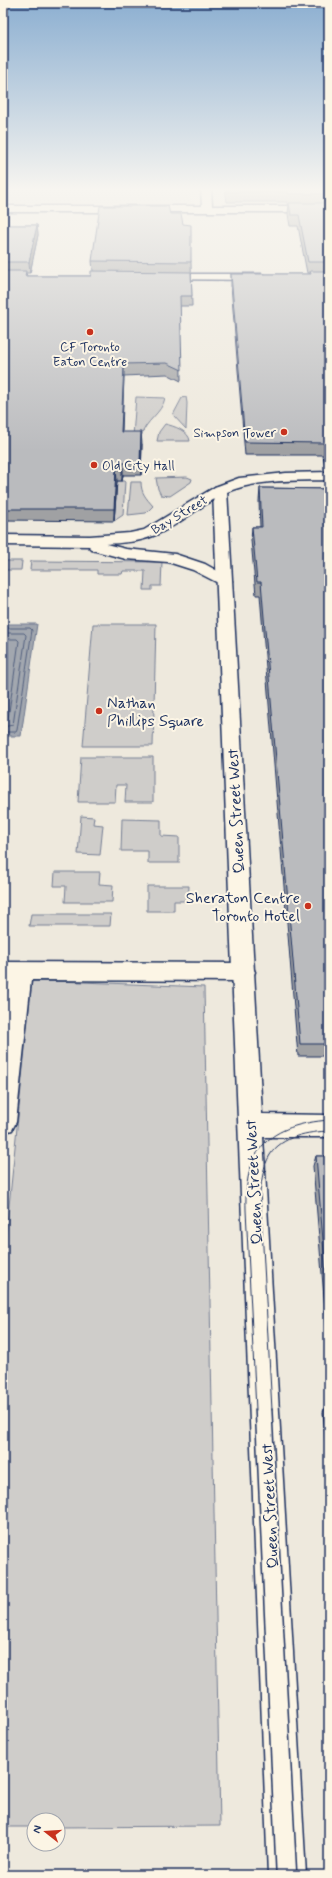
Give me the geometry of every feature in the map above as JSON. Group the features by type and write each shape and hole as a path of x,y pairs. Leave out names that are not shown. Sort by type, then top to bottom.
{"main road":[{"path":"154,277 274,278"},
{"name":"Bay Street","path":"3,540 110,540 149,533 220,490 244,480 329,476"},
{"name":"Queen Street West","path":"220,490 287,1875"},
{"path":"67,541 126,554 170,557 199,567 224,581"},
{"path":"3,1122 12,971 244,972"},
{"path":"250,1125 329,1126"}],"shaded area":[{"path":"136,397 165,398 161,408 146,426 141,437 133,436"},
{"path":"186,397 186,429 173,415 182,398"},
{"path":"165,424 177,428 187,434 190,441 157,441 159,432"},
{"path":"187,477 192,479 191,482 170,496 161,495 156,478"},
{"path":"108,481 125,481 123,515 114,521 116,497"},
{"path":"131,482 141,482 146,498 153,506 146,513 128,515"},
{"path":"3,561 22,561 21,570 3,570"},
{"path":"31,561 162,562 161,586 152,586 152,590 144,590 145,571 123,571 122,574 97,574 97,570 30,570"},
{"path":"93,624 156,624 153,746 83,746"},
{"path":"81,757 153,757 153,802 125,802 126,785 116,785 115,802 78,802"},
{"path":"81,816 94,817 93,824 103,825 100,855 78,854"},
{"path":"122,819 161,820 161,836 179,837 179,863 148,863 148,851 121,851"},
{"path":"55,872 100,872 99,884 113,885 112,902 65,902 66,886 54,886"},
{"path":"147,886 189,886 188,901 174,901 174,911 147,911"},
{"path":"31,914 111,914 110,926 29,926"},
{"path":"32,980 204,987 220,1826 66,1827 66,1812 26,1812 26,1827 3,1827 3,1265"}],"water":[{"path":"3,624 37,624 21,736 3,736"}],"building":[{"path":"3,276 191,276 192,296 180,296 182,370 167,363 124,364 121,432 141,432 140,463 123,463 122,469 116,469 114,509 3,509"},
{"path":"231,276 329,276 329,458 327,458 325,443 245,442"},
{"name":"Sheraton Centre Toronto Hotel","path":"260,488 329,489 329,1044 300,1044 261,582 257,582 252,527 262,527"},
{"path":"316,1156 329,1156 329,1312"},
{"path":"327,1405 329,1405 329,1436"}],"tram line":[{"path":"256,1410 246,1210 250,1170 256,1156 264,1144 276,1134 290,1127 329,1120"},
{"path":"272,1410 260,1192 263,1173 270,1155 281,1143 296,1136 313,1132 329,1131"},
{"path":"255,1409 276,1875"},
{"path":"272,1409 297,1875"}],"place":[{"name":"CF Toronto Eaton Centre","path":"90,332"},
{"name":"Simpson Tower","path":"284,432"},
{"name":"Old City Hall","path":"94,465"},
{"name":"Nathan Phillips Square","path":"99,711"},
{"name":"Sheraton Centre Toronto Hotel","path":"308,906"}]}
